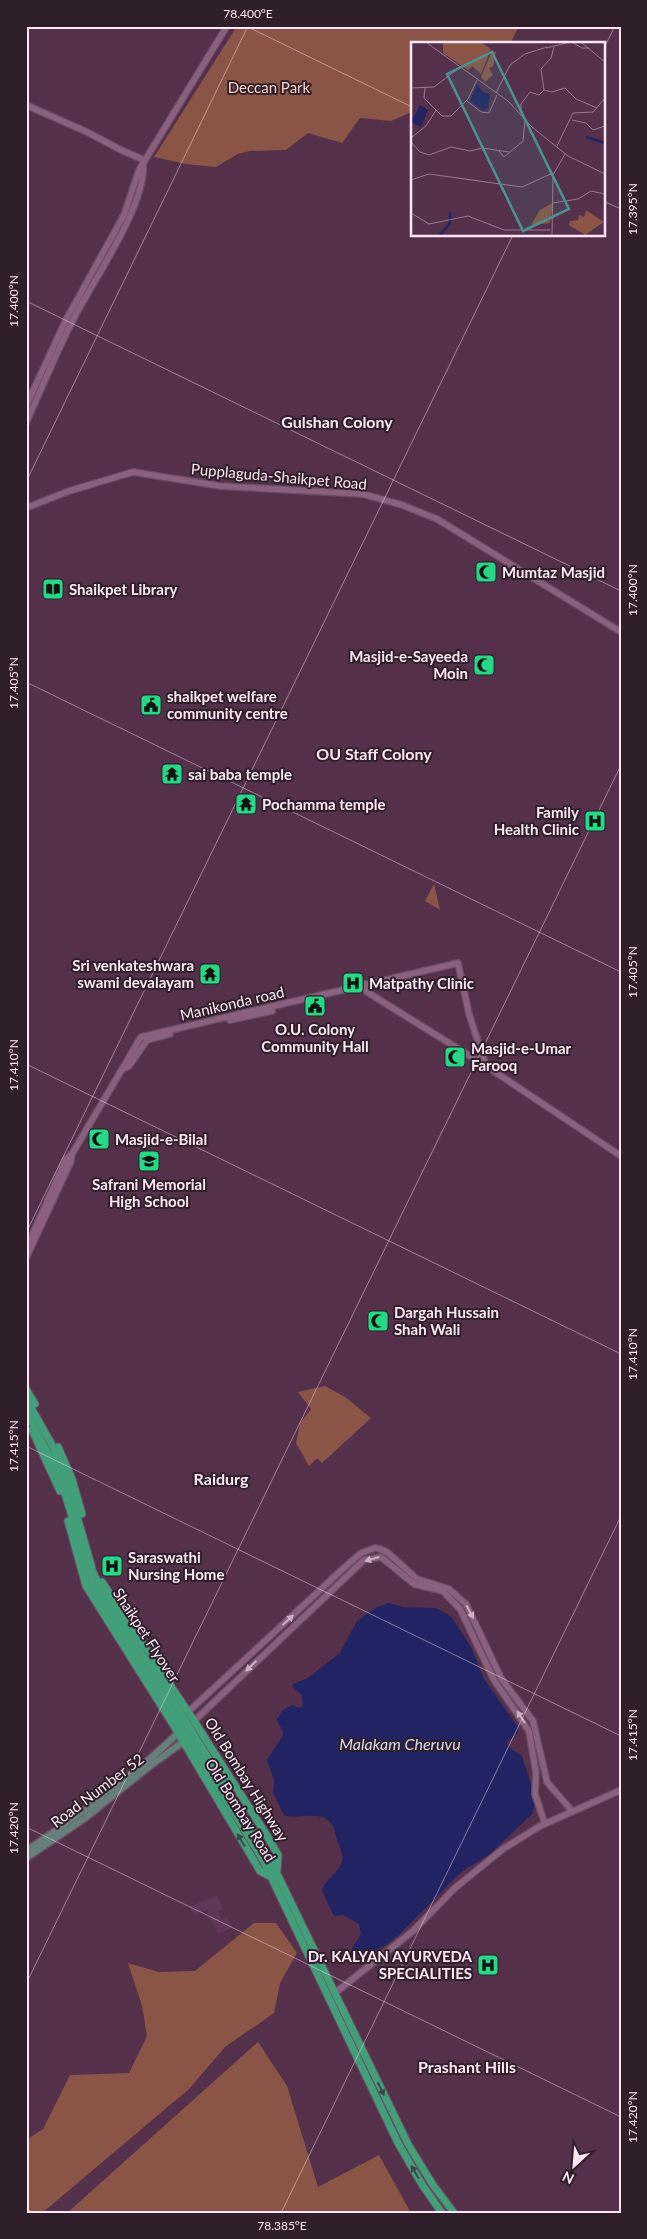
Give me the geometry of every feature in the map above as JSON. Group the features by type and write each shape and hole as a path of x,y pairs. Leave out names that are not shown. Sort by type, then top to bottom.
{"main road":[{"name":"Old Bombay Highway","path":"26,1388 70,1473 99,1577 194,1721 278,1854 274,1874 335,1993 408,2144 432,2185 454,2213"},
{"name":"Shaikpet Flyover","path":"26,1399 51,1443 66,1478 100,1587 153,1668 274,1874"},
{"name":"Shaikpet Flyover","path":"26,1410 60,1477 94,1589 266,1859"},
{"name":"Old Bombay Road","path":"26,1418 59,1486 86,1586 178,1733 260,1871 274,1874 398,2143 423,2186 442,2213"},
{"name":"Road Number 52","path":"26,1851 92,1807 160,1751 178,1733"},
{"name":"Road Number 52","path":"26,1858 86,1818 151,1765 183,1742"}],"street":[{"path":"26,406 66,320 124,215 144,162 227,26"},
{"path":"26,106 144,162"},
{"path":"26,423 71,323 134,210 144,172 144,162"},
{"name":"Pupplaguda-Shaikpet Road","path":"26,508 133,472 220,486 363,494 402,505 437,519 621,632"},
{"name":"Manikonda road","path":"26,1249 66,1159 72,1154 123,1069 129,1066 132,1055 138,1045 147,1040 366,985 459,965 469,1014 486,1066"},
{"path":"366,985 367,992 486,1066 621,1156"},
{"name":"Manikonda road","path":"26,1258 71,1161 72,1154"},
{"path":"188,1712 361,1553 375,1548 386,1552 415,1582"},
{"path":"194,1721 364,1560 381,1557 415,1582 444,1589 466,1604 501,1678 526,1711 536,1731 546,1778 572,1811"},
{"path":"444,1589 460,1609 494,1680 529,1731 533,1750 535,1794 545,1824"},
{"path":"529,1731 536,1731"},
{"path":"535,1780 546,1778"},
{"path":"335,1993 413,1931 450,1893 494,1855 545,1824 621,1790"}],"shaded area":[{"path":"217,1895 223,1909 218,1911 222,1920 227,1918 232,1928 218,1934 207,1910 194,1915 190,1907"}],"green space":[{"name":"Deccan Park","path":"237,26 519,26 511,42 411,42 411,112 391,121 360,118 342,143 308,133 286,150 250,151 238,154 216,167 186,164 154,157"},
{"path":"434,884 440,910 425,901"},
{"path":"325,1386 345,1397 371,1418 322,1463 317,1458 309,1466 296,1443 300,1423 311,1409 298,1392"},
{"path":"254,1923 276,1923 297,1953 280,1983 274,2013 225,2047 189,2089 42,2213 26,2213 26,2140 43,2129 70,2075 129,2073 147,2036 142,2006 128,1963 159,1972 195,1971"},
{"path":"258,2042 287,2086 318,2187 379,2155 411,2213 67,2213"}],"water":[{"name":"Malakam Cheruvu","path":"388,1603 403,1607 436,1608 451,1616 471,1647 484,1679 518,1727 518,1732 507,1743 512,1750 522,1756 536,1800 532,1814 490,1854 461,1872 398,1936 384,1946 360,1956 353,1953 352,1949 361,1934 359,1924 343,1915 334,1916 322,1891 325,1884 338,1869 342,1859 342,1853 333,1826 325,1818 284,1815 273,1792 274,1780 267,1760 282,1737 283,1732 277,1720 282,1711 292,1705 300,1708 303,1705 302,1695 292,1687 293,1684 308,1678 340,1653 357,1621 375,1608"}],"place":[{"name":"Mumtaz Masjid","path":"486,572"},
{"name":"Shaikpet Library","path":"53,589"},
{"name":"Masjid-e-Sayeeda Moin","path":"484,665"},
{"name":"shaikpet welfare community centre","path":"151,705"},
{"name":"sai baba temple","path":"172,774"},
{"name":"Pochamma temple","path":"246,804"},
{"name":"Family Health Clinic","path":"595,821"},
{"name":"Sri venkateshwara swami devalayam","path":"210,974"},
{"name":"Matpathy Clinic","path":"353,983"},
{"name":"O.U. Colony Community Hall","path":"315,1006"},
{"name":"Masjid-e-Umar Farooq","path":"455,1057"},
{"name":"Masjid-e-Bilal","path":"99,1139"},
{"name":"Safrani Memorial High School","path":"149,1161"},
{"name":"Dargah Hussain Shah Wali","path":"378,1321"},
{"name":"Saraswathi Nursing Home","path":"112,1566"},
{"name":"Dr. KALYAN AYURVEDA SPECIALITIES","path":"488,1965"}],"district":[{"name":"Gulshan Colony","path":"337,421"},
{"name":"OU Staff Colony","path":"374,753"},
{"name":"Raidurg","path":"221,1478"},
{"name":"Prashant Hills","path":"467,2066"}]}
